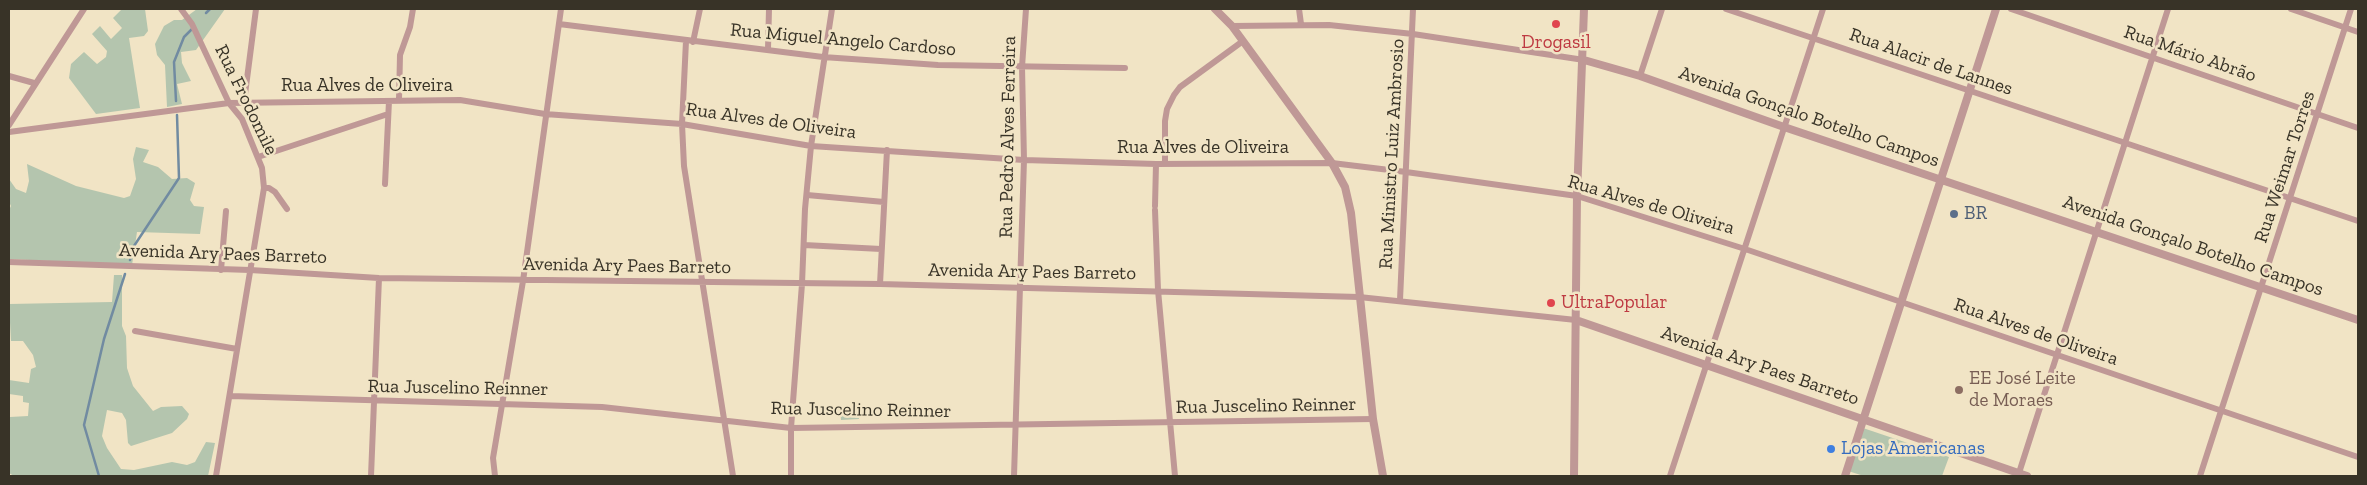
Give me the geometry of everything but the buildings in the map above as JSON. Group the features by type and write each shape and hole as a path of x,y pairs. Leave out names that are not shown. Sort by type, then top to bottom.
{"street":[{"path":"9,125 34,83 84,9"},
{"name":"Rua Frodomile","path":"181,9 192,24 229,103 242,119 262,168 264,188 216,476"},
{"path":"244,102 256,9"},
{"path":"399,100 400,55 410,27 413,9"},
{"path":"495,476 493,458 524,280 545,114 561,9"},
{"path":"694,42 700,9"},
{"path":"768,50 769,9"},
{"path":"791,476 791,428 811,146 823,57 832,9"},
{"name":"Rua Pedro Alves Ferreira","path":"1014,476 1024,160 1022,67 1026,9"},
{"path":"1214,9 1232,26 1332,163 1345,187 1351,213 1373,419 1383,476"},
{"path":"1299,9 1301,24"},
{"name":"Rua Ministro Luiz Ambrosio","path":"1400,300 1413,9"},
{"path":"1574,476 1577,196 1584,60 1584,9"},
{"path":"1640,76 1662,9"},
{"name":"Rua Alacir de Lannes","path":"1726,9 2358,221"},
{"path":"1670,476 1823,9"},
{"path":"1845,476 1996,9"},
{"name":"Rua Mário Abrão","path":"2011,9 2358,128"},
{"path":"2018,475 2168,9"},
{"path":"2292,9 2358,32"},
{"name":"Rua Weimar Torres","path":"2200,476 2351,9"},
{"name":"Rua Miguel Angelo Cardoso","path":"559,24 823,57 938,65 1125,68"},
{"name":"Avenida Gonçalo Botelho Campos","path":"1232,26 1329,25 1412,34 1584,60 1640,76 1784,127 2096,230 2358,320"},
{"path":"686,41 682,124 684,166 702,284 726,419 733,476"},
{"path":"1165,164 1165,121 1167,108 1174,95 1180,87 1243,41"},
{"path":"9,76 34,83"},
{"name":"Rua Alves de Oliveira","path":"9,132 229,103 460,100 545,114 682,124 811,146 1024,160 1156,164 1332,163 1406,172 1577,196 1745,249 2358,457"},
{"path":"385,184 389,101"},
{"path":"258,156 388,114"},
{"path":"880,284 887,150"},
{"path":"1156,164 1155,208 1158,290 1175,476"},
{"path":"264,188 275,192 287,209"},
{"path":"807,195 884,202"},
{"path":"221,270 226,211"},
{"path":"804,245 881,250"},
{"name":"Avenida Ary Paes Barreto","path":"9,262 250,270 378,278 702,284 880,284 1019,289 1158,290 1400,300 1576,320 1863,419 2018,475 2027,476"},
{"path":"372,476 378,278"},
{"path":"135,331 237,349"},
{"name":"Rua Juscelino Reinner","path":"230,396 374,402 503,403 602,407 726,419 791,428 1373,419"}],"green space":[{"path":"122,9 145,9 148,31 144,36 129,38 140,108 96,114 69,78 71,64 84,52 97,64 106,57 107,51 92,34 100,26 111,39 122,28 113,18"},
{"path":"197,9 225,9 196,50 181,52 182,63 191,81 177,84 182,104 167,107 165,65 157,55 155,44 164,26 174,20 182,20"},
{"path":"136,147 149,150 143,162 158,167 172,179 187,178 195,183 190,200 194,206 204,207 200,234 137,232 132,265 9,259 9,210 11,206 9,202 9,179 16,189 26,193 29,181 27,164 76,186 124,198 130,196 136,179 133,159"},
{"path":"114,275 122,275 122,326 126,336 127,368 133,386 153,411 161,407 182,406 189,414 187,419 172,433 131,446 128,443 126,420 122,413 107,410 102,436 107,448 121,469 134,470 172,462 187,465 195,462 206,442 215,443 208,476 14,476 9,473 10,417 28,416 29,403 23,402 23,396 9,394 9,380 29,383 31,369 36,367 33,355 23,341 11,341 9,304 112,302"},
{"path":"858,409 859,419 841,420 840,410"},
{"path":"1863,428 1949,457 1942,476 1864,476 1848,471"}],"waterway":[{"path":"206,13 210,9"},
{"path":"176,101 174,62 184,37 193,28"},
{"path":"130,260 134,246 179,178 177,115"},
{"path":"99,476 84,425 104,339 125,274"}],"place":[{"name":"Drogasil","path":"1556,24"},
{"name":"BR","path":"1954,214"},
{"name":"UltraPopular","path":"1551,303"},
{"name":"EE José Leite de Moraes","path":"1959,390"},
{"name":"Lojas Americanas","path":"1831,449"}]}
